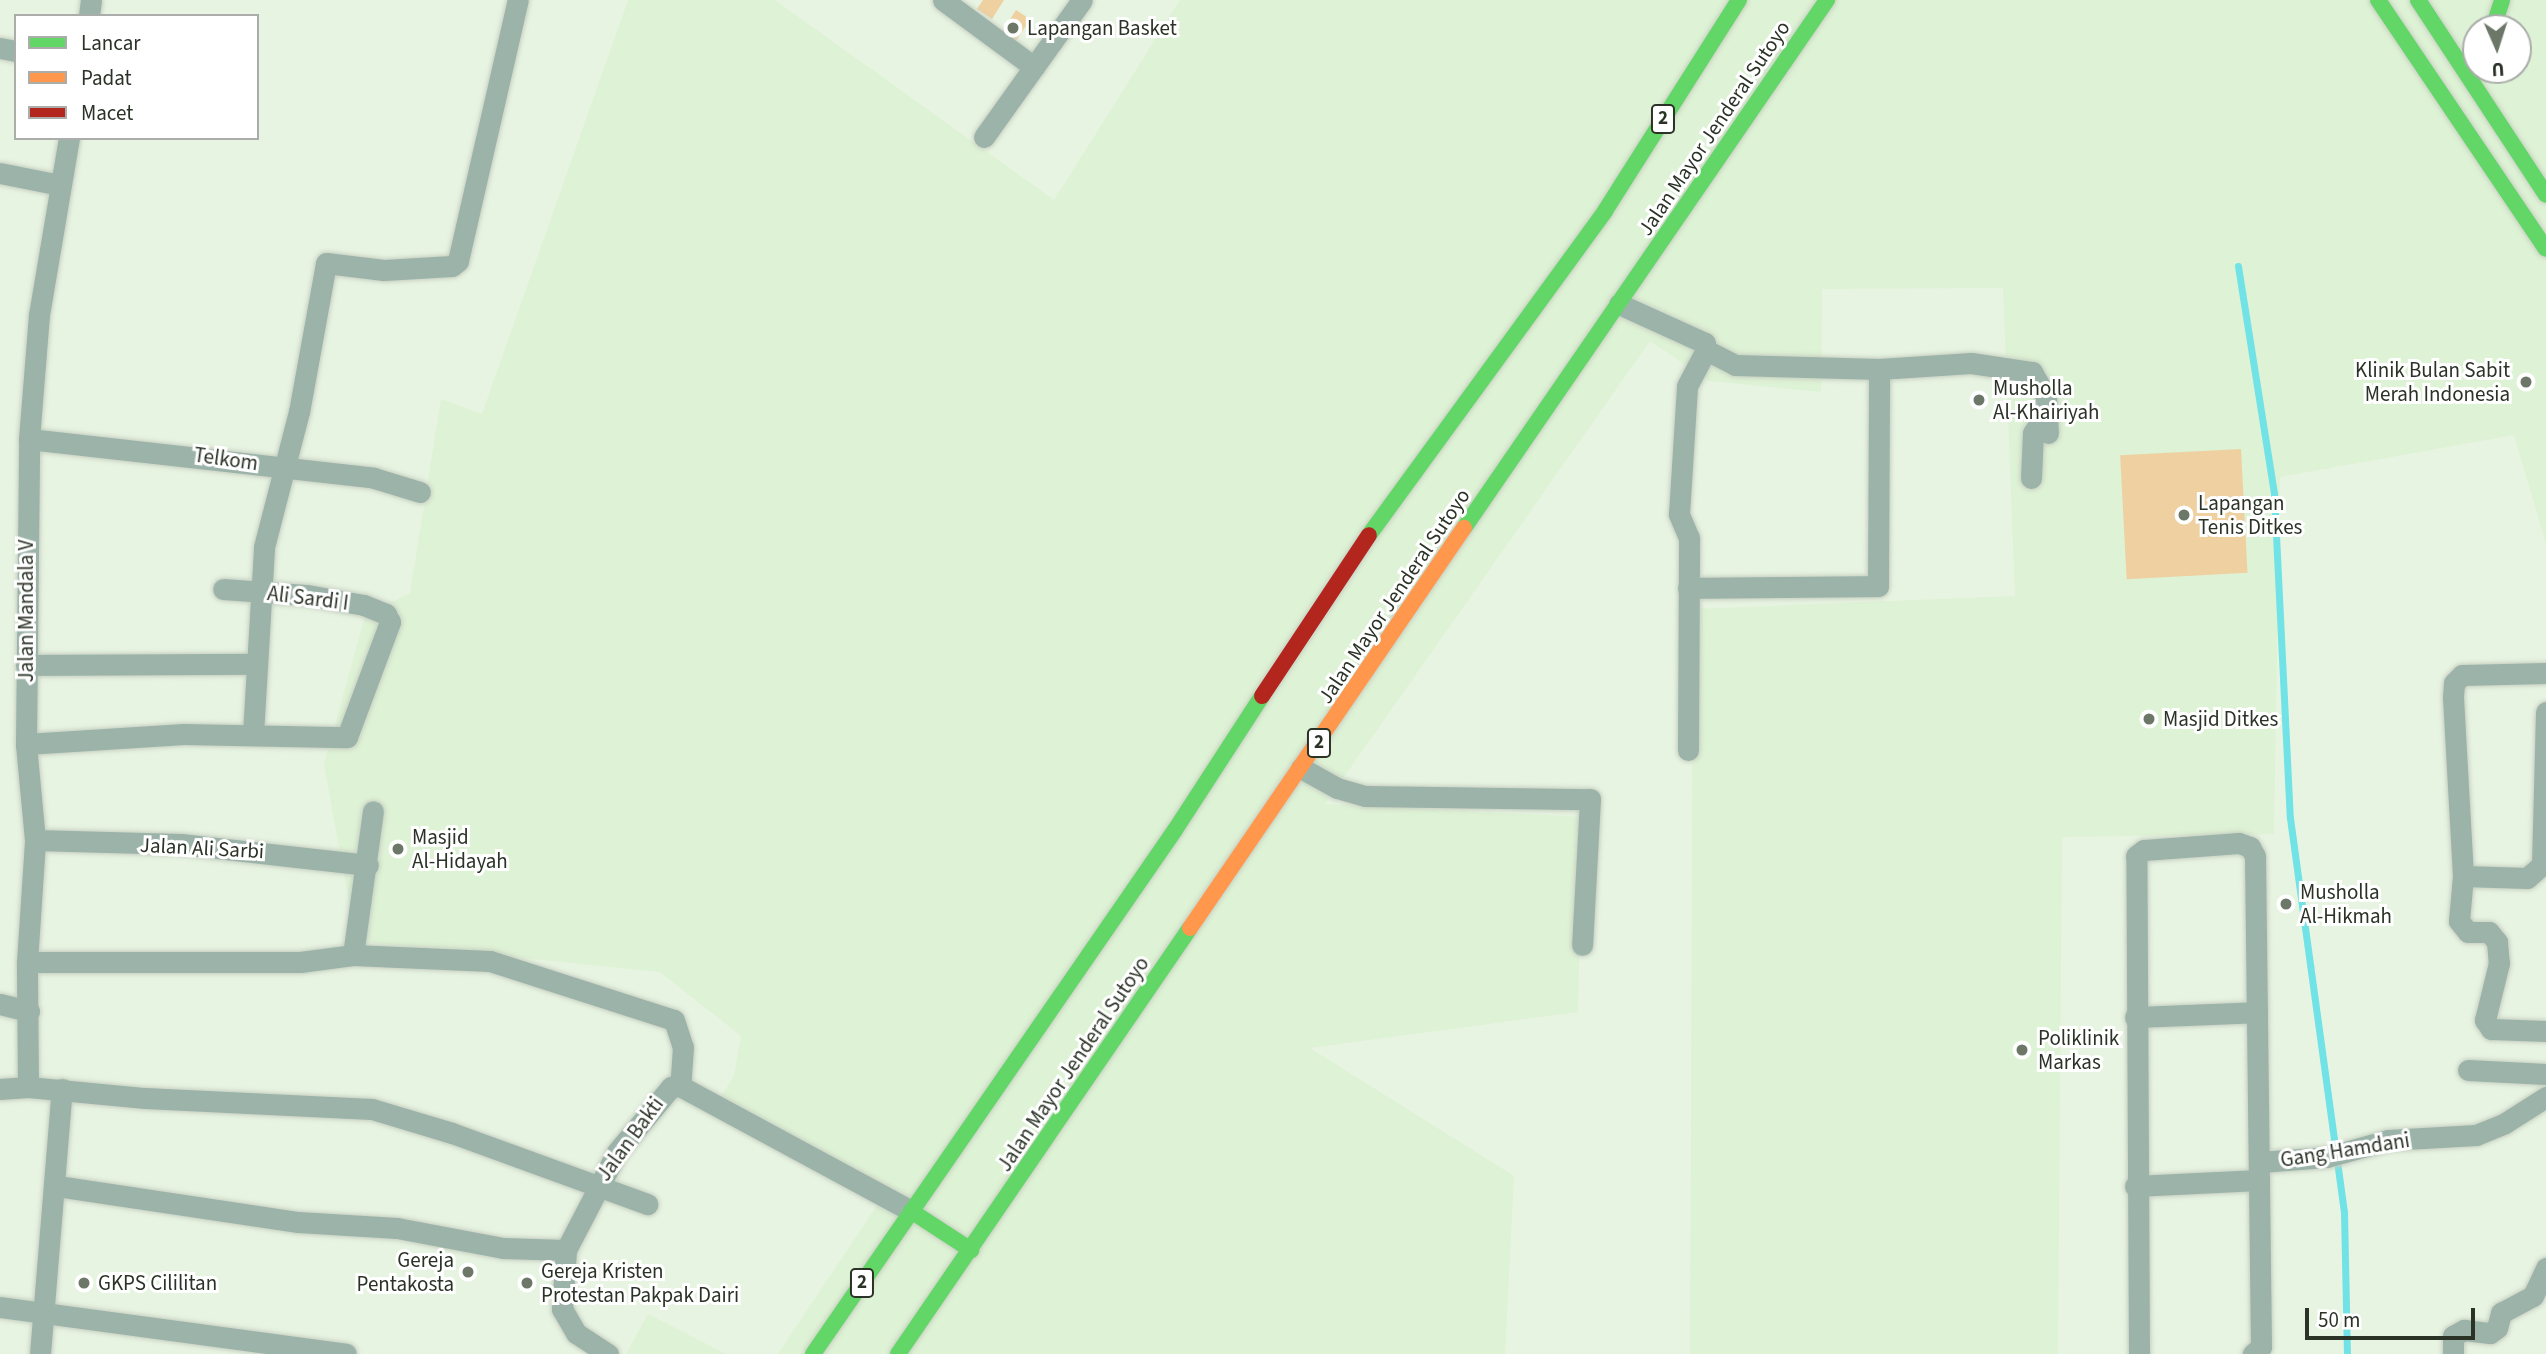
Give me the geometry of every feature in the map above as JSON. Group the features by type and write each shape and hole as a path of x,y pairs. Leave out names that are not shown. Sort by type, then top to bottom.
{"main road":[{"name":"2","path":"813,1354 1175,830 1331,588 1605,211 1739,0"},
{"name":"Jalan Mayor Jenderal Sutoyo","path":"898,1354 1828,0"},
{"path":"2378,0 2546,249"},
{"path":"2418,0 2462,58"},
{"path":"2480,84 2546,195"},
{"path":"911,1211 971,1250"}],"street":[{"path":"26,744 253,734 259,591 267,526 285,467 326,263 384,270 452,267 458,261 517,0"},
{"path":"943,0 1034,66"},
{"path":"984,137 1082,0"},
{"name":"Jalan Mandala V","path":"28,1087 27,962 35,840 26,744 29,439 39,315 69,140"},
{"path":"0,173 60,185"},
{"path":"1619,304 1704,343 1706,350 1687,386 1679,514 1689,538 1688,750"},
{"path":"1706,350 1735,365 1878,369 1970,363 2032,372 2044,388 2047,422 2033,433 2031,478"},
{"path":"1688,588 1878,586 1878,369"},
{"name":"Telkom","path":"29,439 374,478 420,492"},
{"name":"Ali Sardi I","path":"223,589 364,605 389,618 347,737 253,734"},
{"path":"26,665 255,664"},
{"path":"2546,673 2475,673 2462,675 2454,683 2463,929 2489,932 2497,942 2499,963 2486,1026 2546,1031"},
{"path":"2463,876 2484,880 2535,875 2542,865 2546,712"},
{"path":"1301,768 1337,788 1365,796 1590,799 1592,828 1582,945"},
{"path":"354,956 373,811"},
{"name":"Jalan Ali Sarbi","path":"35,840 181,844 368,865"},
{"path":"2138,1354 2135,1186 2136,856 2149,849 2239,844 2250,847 2255,856 2261,1347 2253,1354"},
{"path":"27,962 300,962 354,956 490,961 634,1010 668,1017 681,1032 680,1086"},
{"path":"0,1004 29,1011"},
{"path":"2135,1017 2257,1012"},
{"path":"2468,1070 2546,1074"},
{"name":"Jalan Bakti","path":"608,1354 576,1333 562,1309 566,1250 596,1186 657,1098 680,1086 911,1211"},
{"path":"0,1089 28,1087 145,1098 372,1109 647,1204"},
{"path":"40,1354 57,1186 62,1089"},
{"name":"Gang Hamdani","path":"2135,1186 2260,1171 2356,1152 2388,1139 2476,1135 2505,1123 2546,1097"},
{"path":"57,1186 298,1222 397,1228 503,1248 566,1250"},
{"path":"2454,1354 2453,1336 2464,1330 2490,1333 2501,1313 2533,1296 2546,1268"},
{"path":"0,1307 346,1354"}],"shaded area":[{"path":"628,0 775,0 1054,200 1180,0 2546,0 2546,544 2514,435 2280,477 2274,834 2062,837 2058,1354 1690,1354 1693,609 2015,596 2003,288 1822,289 1821,392 1709,381 1650,341 1325,804 1582,817 1578,1012 1310,1048 1514,1176 1505,1354 778,1354 884,1195 718,1101 734,1076 741,1036 660,972 356,941 324,764 365,616 410,593 441,399 482,414"},
{"path":"983,0 1004,0 992,19 977,9"},
{"name":"Lapangan Basket","path":"1016,10 1030,19 1012,47 998,38"},
{"name":"Lapangan Tenis Ditkes","path":"2241,449 2247,573 2127,579 2120,455"},
{"path":"648,1314 726,1354 626,1354"}],"waterway":[{"path":"2238,266 2274,494 2290,818 2344,1212 2347,1354"}],"traffic: fast":[{"path":"1369,535 1605,211 1739,0"},
{"path":"1464,528 1827,0"},
{"path":"2378,0 2546,249"},
{"path":"2418,0 2546,195"},
{"path":"2498,14 2502,0"},
{"path":"813,1354 1175,830 1262,696"},
{"path":"898,1354 1190,928"},
{"path":"911,1211 971,1250"}],"traffic: slow":[{"path":"1190,928 1464,528"}],"traffic: jam":[{"path":"1262,696 1369,535"}],"place":[{"name":"Lapangan Basket","path":"1013,28"},
{"name":"Klinik Bulan Sabit Merah Indonesia","path":"2526,382"},
{"name":"Musholla Al-Khairiyah","path":"1979,400"},
{"name":"Lapangan Tenis Ditkes","path":"2184,515"},
{"name":"Masjid Ditkes","path":"2149,719"},
{"name":"Masjid Al-Hidayah","path":"398,849"},
{"name":"Musholla Al-Hikmah","path":"2286,904"},
{"name":"Poliklinik Markas","path":"2022,1050"},
{"name":"Gereja Pentakosta","path":"468,1272"},
{"name":"GKPS Cililitan","path":"84,1283"},
{"name":"Gereja Kristen Protestan Pakpak Dairi","path":"527,1283"}]}
